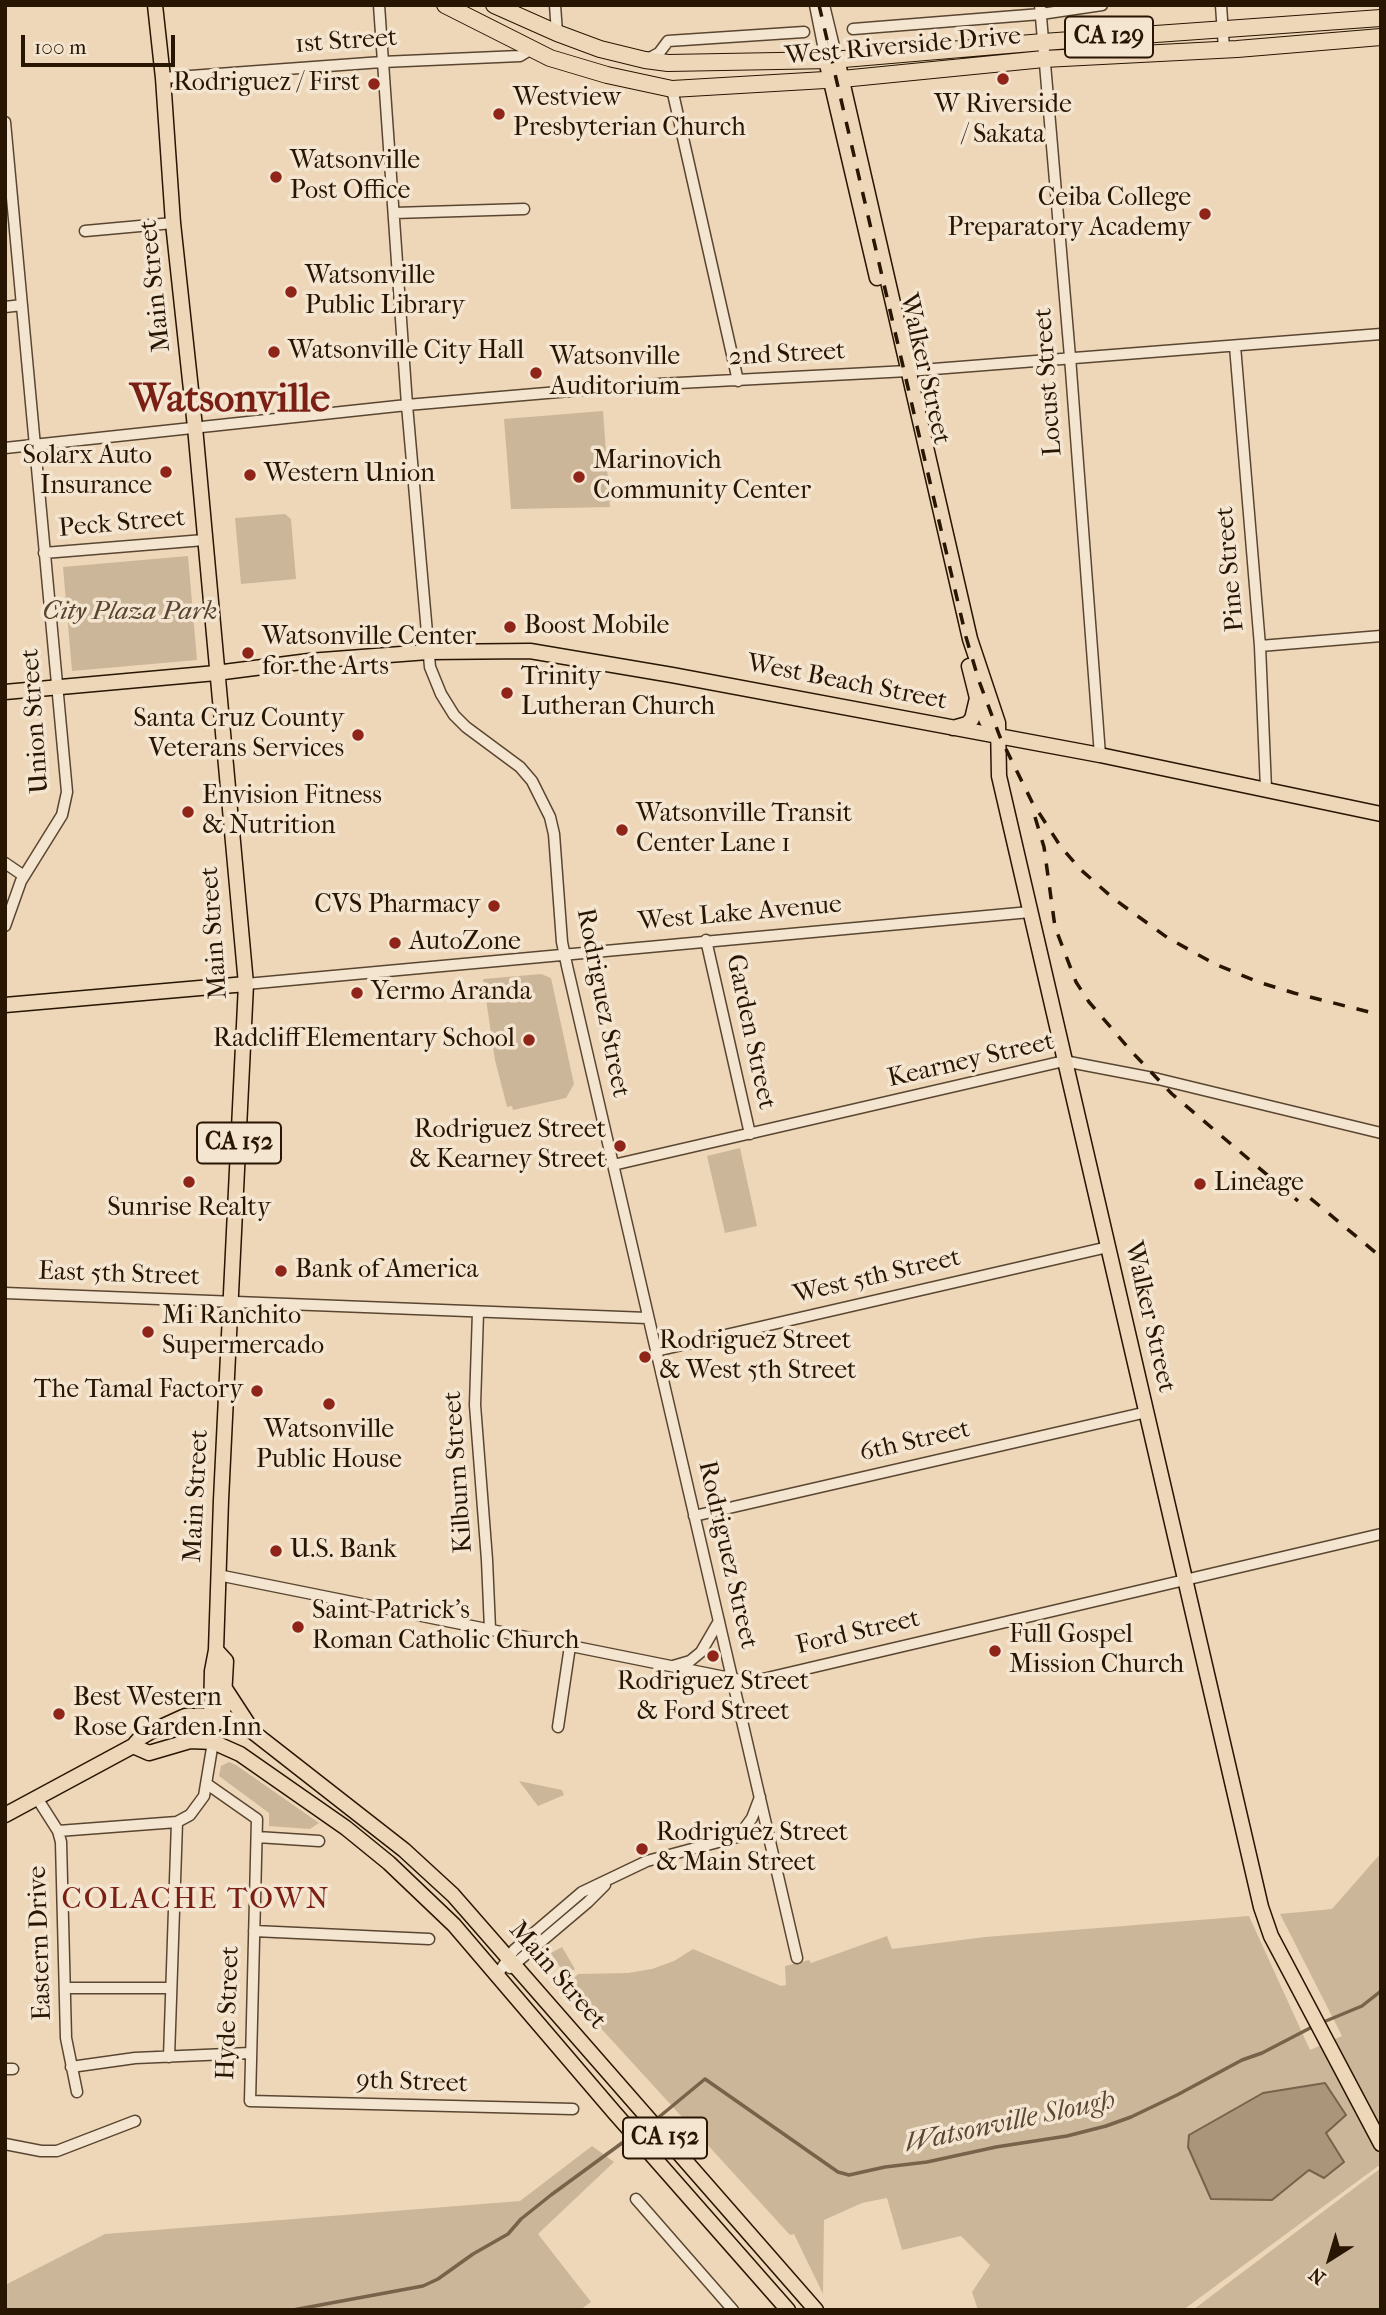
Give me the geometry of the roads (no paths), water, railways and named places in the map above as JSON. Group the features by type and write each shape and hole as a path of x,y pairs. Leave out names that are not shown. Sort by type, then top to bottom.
{"highway":[{"name":"West Riverside Drive","path":"445,5 530,50 607,75 672,89 836,79 1044,59 1224,50 1381,37"},
{"name":"West Riverside Drive","path":"494,5 600,49 668,64 832,60 1381,18"}],"main road":[{"name":"Main Street","path":"155,5 173,223 195,427 246,984 216,1650 212,1661 217,1715"},
{"name":"Walker Street","path":"832,60 977,698 987,722 1000,737"},
{"name":"Walker Street","path":"904,371 970,639 998,723 999,776 1261,1906 1271,1936 1381,2144"},
{"name":"West Beach Street","path":"5,692 216,673 309,661 428,652 516,650 547,653 1100,755 1381,814"},
{"path":"952,728 967,724 972,719 977,698"},
{"path":"5,1005 246,984"},
{"name":"Main Street","path":"216,1650 226,1661 224,1687 213,1742 264,1769 346,1828 390,1863 454,1925 788,2310"},
{"path":"224,1687 253,1732"},
{"name":"Main Street","path":"217,1715 253,1732 404,1850 453,1895 816,2310"},
{"path":"5,1815 133,1746 140,1738 185,1716 217,1715"},
{"path":"133,1746 149,1753 190,1741 213,1742"}],"street":[{"name":"Rodriguez Street","path":"379,5 407,405 428,652 435,681 454,715 520,767 532,781 543,801 554,834 564,954 797,1958"},
{"path":"555,5 557,33"},
{"name":"Walker Street","path":"815,5 832,60"},
{"name":"Walker Street","path":"824,5 832,60"},
{"path":"853,29 1102,5"},
{"path":"1221,5 1224,50"},
{"name":"Locust Street","path":"1041,10 1100,755"},
{"path":"645,60 659,53 668,41 804,32"},
{"name":"1st Street","path":"163,78 382,62 520,56 530,50"},
{"path":"672,89 738,381"},
{"name":"Union Street","path":"5,121 67,792 62,815 24,876 5,926"},
{"path":"394,213 524,209"},
{"path":"85,231 173,223"},
{"path":"5,307 22,305"},
{"name":"2nd Street","path":"5,448 407,405 640,385 904,371 1381,334"},
{"name":"Pine Street","path":"1235,346 1260,646 1266,789"},
{"name":"Peck Street","path":"44,553 204,540"},
{"path":"1260,646 1381,636"},
{"path":"5,863 24,876"},
{"name":"West Lake Avenue","path":"246,984 1030,912"},
{"name":"Garden Street","path":"706,940 750,1134"},
{"name":"Kearney Street","path":"613,1165 1064,1061 1158,1079 1381,1133"},
{"name":"West 5th Street","path":"656,1351 1108,1247"},
{"name":"East 5th Street","path":"5,1293 232,1302"},
{"path":"232,1302 647,1318"},
{"name":"Kilburn Street","path":"478,1312 475,1405 487,1560 489,1629"},
{"name":"6th Street","path":"694,1516 1147,1412"},
{"name":"Ford Street","path":"218,1575 750,1682 1381,1534"},
{"path":"672,1667 696,1657 705,1647 719,1621"},
{"path":"558,1727 570,1646"},
{"path":"58,1831 184,1820 204,1796 213,1742"},
{"name":"Hyde Street","path":"207,1784 257,1819 250,2101"},
{"path":"738,1837 752,1818 760,1795"},
{"name":"Eastern Drive","path":"37,1798 58,1831 61,1842 66,2038 77,2092"},
{"path":"169,2057 177,1822"},
{"path":"496,1975 564,1906 582,1892 647,1861 767,1829"},
{"path":"257,1837 319,1841"},
{"path":"254,1931 429,1939"},
{"path":"65,1988 170,1988"},
{"path":"71,2067 135,2058 250,2053"},
{"name":"9th Street","path":"250,2101 573,2109"},
{"path":"5,2144 41,2151 57,2151 135,2121"},
{"path":"636,2199 733,2310"}],"waterway":[{"name":"Watsonville Slough","path":"1321,2023 1362,2006 1381,1991"},
{"name":"Watsonville Slough","path":"659,2117 705,2079 838,2172 849,2175 1067,2136 1106,2126 1177,2095 1314,2026"},
{"name":"Watsonville Slough","path":"293,2310 423,2286 438,2279 473,2254 508,2234 521,2219 551,2195 622,2143"}],"railway":[{"path":"819,5 966,637 1000,737 1032,802 1061,847 1080,869 1114,899 1168,938 1215,964 1258,982 1381,1015"},
{"path":"1035,817 1044,847 1055,927 1076,982 1089,1002 1172,1094 1298,1201"},
{"path":"1292,1183 1381,1257"}],"place":[{"name":"W Riverside / Sakata","path":"1003,79"},
{"name":"Rodriguez / First","path":"374,84"},
{"name":"Westview Presbyterian Church","path":"499,114"},
{"name":"Watsonville Post Office","path":"276,177"},
{"name":"Ceiba College Preparatory Academy","path":"1205,214"},
{"name":"Watsonville Public Library","path":"291,292"},
{"name":"Watsonville City Hall","path":"274,352"},
{"name":"Watsonville Auditorium","path":"536,373"},
{"name":"Solarx Auto Insurance","path":"166,472"},
{"name":"Western Union","path":"250,475"},
{"name":"Marinovich Community Center","path":"579,477"},
{"name":"Boost Mobile","path":"510,627"},
{"name":"Watsonville Center for the Arts","path":"248,653"},
{"name":"Trinity Lutheran Church","path":"507,693"},
{"name":"Santa Cruz County Veterans Services","path":"358,735"},
{"name":"Envision Fitness & Nutrition","path":"188,812"},
{"name":"Watsonville Transit Center Lane 1","path":"622,830"},
{"name":"CVS Pharmacy","path":"494,906"},
{"name":"AutoZone","path":"395,943"},
{"name":"Yermo Aranda","path":"357,993"},
{"name":"Radcliff Elementary School","path":"529,1040"},
{"name":"Rodriguez Street & Kearney Street","path":"620,1146"},
{"name":"Sunrise Realty","path":"189,1182"},
{"name":"Lineage","path":"1200,1184"},
{"name":"Bank of America","path":"281,1271"},
{"name":"Mi Ranchito Supermercado","path":"148,1332"},
{"name":"Rodriguez Street & West 5th Street","path":"645,1357"},
{"name":"The Tamal Factory","path":"257,1391"},
{"name":"Watsonville Public House","path":"329,1404"},
{"name":"U.S. Bank","path":"276,1551"},
{"name":"Saint Patrick's Roman Catholic Church","path":"298,1627"},
{"name":"Full Gospel Mission Church","path":"995,1651"},
{"name":"Rodriguez Street & Ford Street","path":"713,1656"},
{"name":"Best Western Rose Garden Inn","path":"59,1714"},
{"name":"Rodriguez Street & Main Street","path":"642,1849"}],"district":[{"name":"Watsonville","path":"230,401"},
{"name":"COLACHE TOWN","path":"196,1901"}],"park label":[{"name":"City Plaza Park","path":"130,613"}]}
